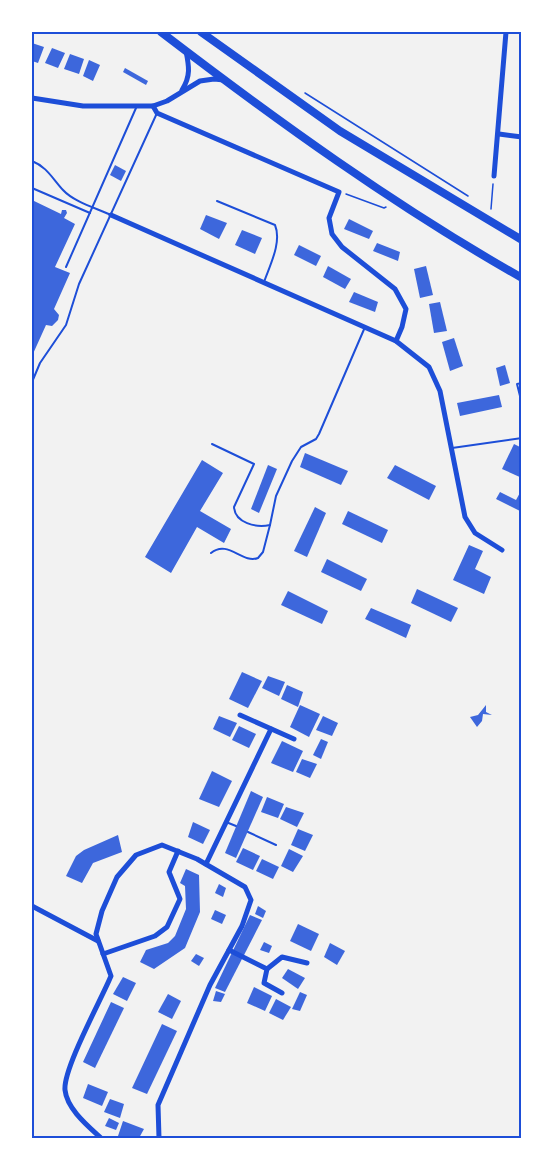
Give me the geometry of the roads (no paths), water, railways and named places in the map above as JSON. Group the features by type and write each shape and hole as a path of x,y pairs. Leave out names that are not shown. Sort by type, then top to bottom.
{"highway":[{"path":"161,32 225,81 399,201 522,278"},
{"path":"201,32 340,131 522,240"}],"street":[{"path":"494,176 506,32"},
{"path":"181,91 190,73 186,50"},
{"path":"32,98 83,106 153,106 206,80 225,81"},
{"path":"153,106 157,113 339,192 329,218 332,234 342,247 395,290 406,309 396,341"},
{"path":"499,134 522,137"},
{"path":"111,215 396,341 429,367 440,391 465,517 475,533 502,550"},
{"path":"240,715 294,739"},
{"path":"206,864 271,729"},
{"path":"101,1138 73,1109 65,1090 69,1071 111,976 96,934 102,911 117,877 136,855 162,845 206,864 245,887 251,900 242,926 210,985 158,1105 159,1138"},
{"path":"103,954 155,936 167,927 180,899 169,872 178,851"},
{"path":"32,906 98,941"},
{"path":"229,950 267,969"},
{"path":"282,993 264,983 267,969 282,957 307,963"}],"lane":[{"path":"66,267 136,106"},
{"path":"32,382 40,363 66,325 79,284 157,113"},
{"path":"32,161 46,169 64,191 111,215"},
{"path":"32,188 90,213"},
{"path":"217,201 274,225 278,232 277,242 264,283"},
{"path":"211,553 223,548 250,559 258,558 263,552 276,496 301,447 316,439 319,434 365,327"},
{"path":"522,384 518,384 522,404"},
{"path":"452,448 522,438"},
{"path":"213,444 254,464 234,507 236,516 259,527 270,525"},
{"path":"226,822 236,826"},
{"path":"248,832 276,845"}]}
